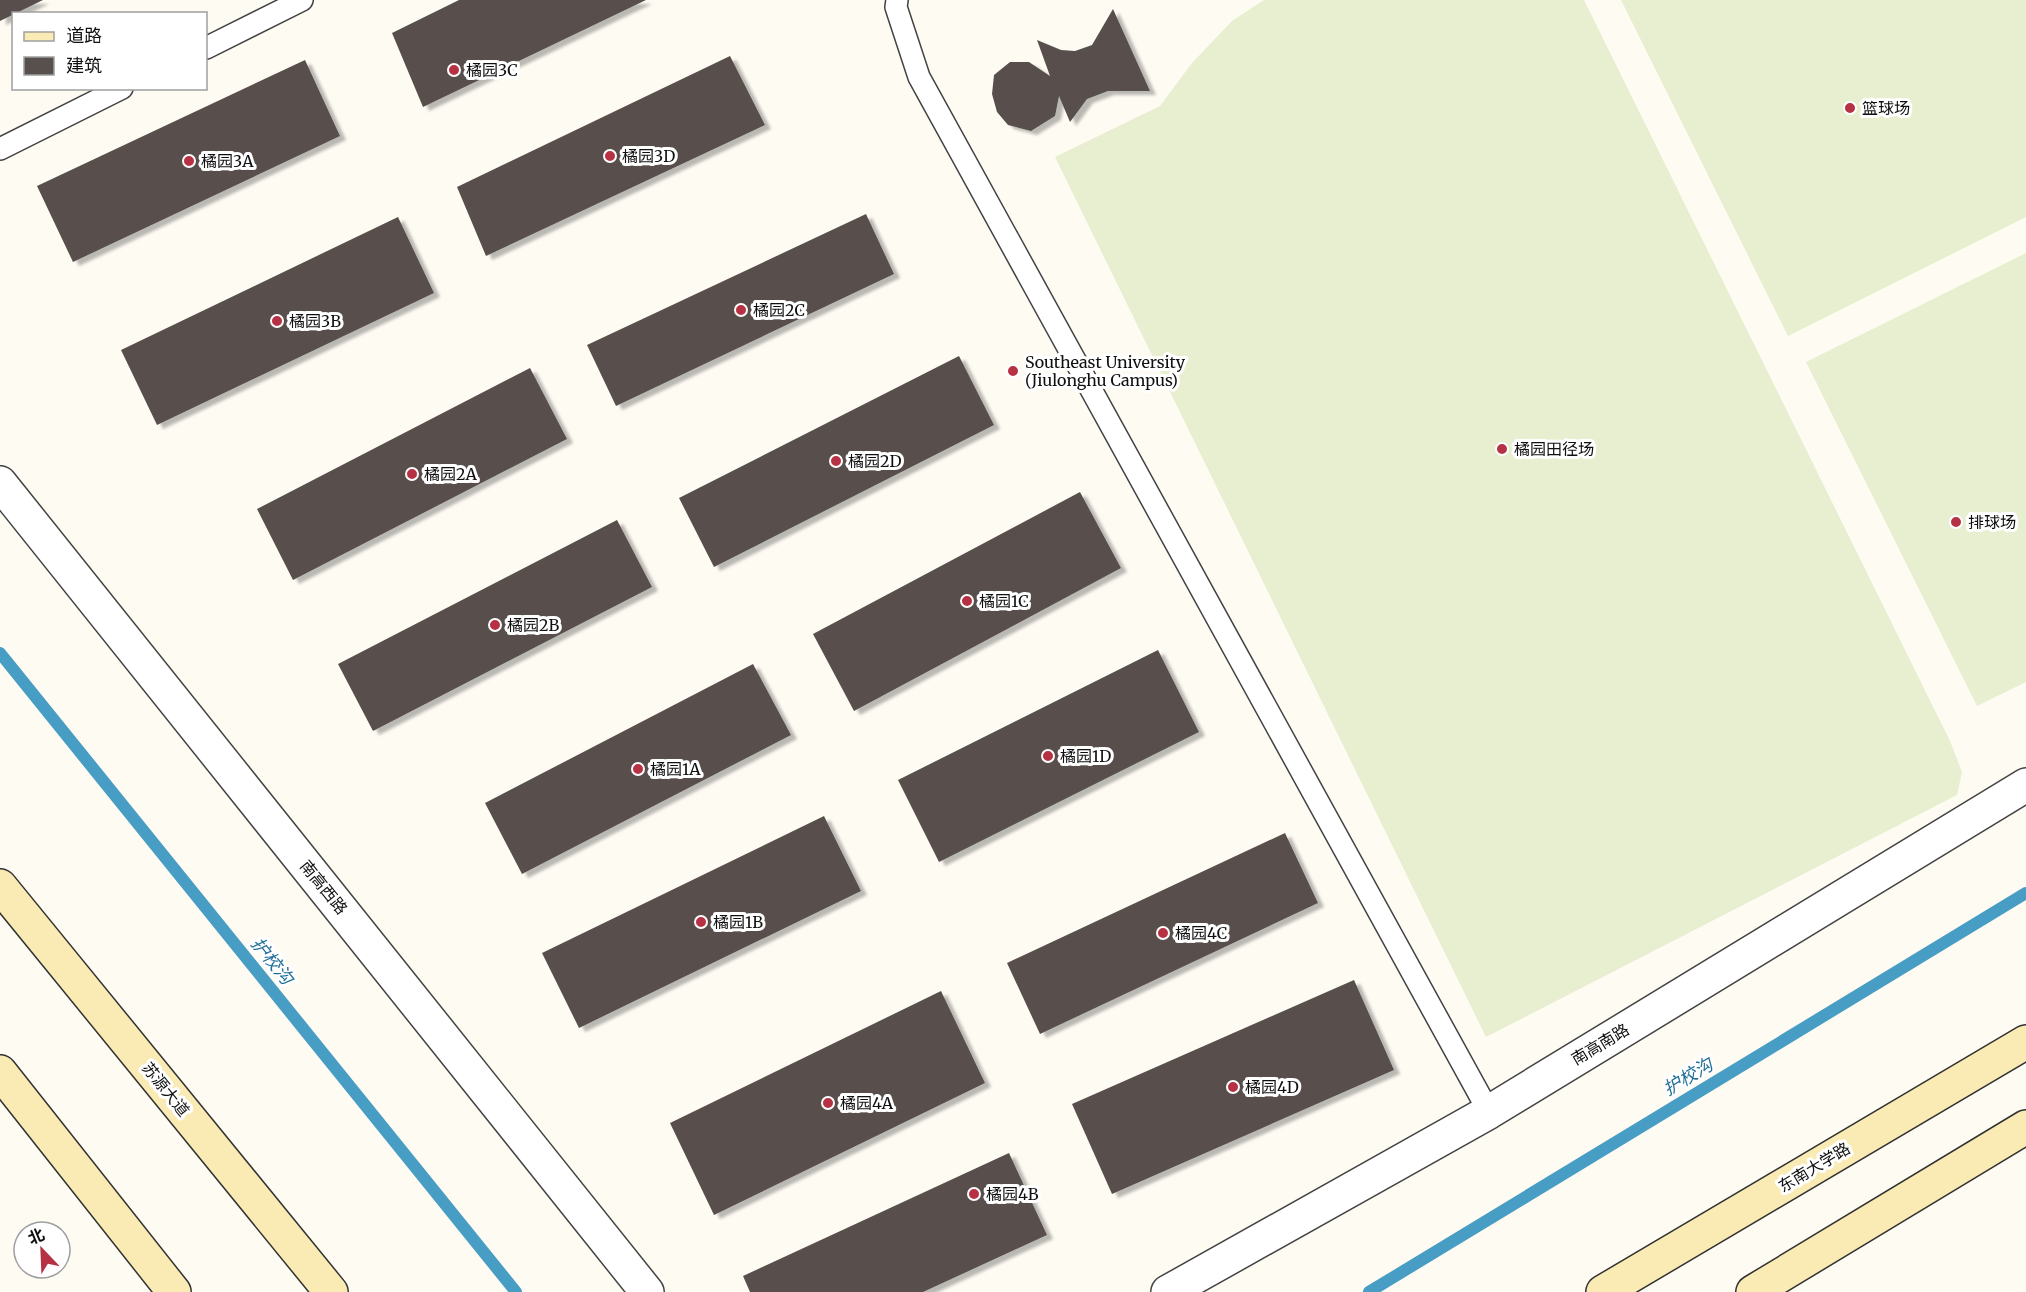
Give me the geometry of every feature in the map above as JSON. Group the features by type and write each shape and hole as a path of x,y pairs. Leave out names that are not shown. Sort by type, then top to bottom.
{"main road":[{"name":"苏源大道","path":"0,886 332,1292"},
{"name":"东南大学路","path":"1603,1292 2026,1042"},
{"path":"0,1072 174,1292"},
{"path":"1753,1292 2026,1127"}],"street":[{"name":"南高西路","path":"0,483 647,1292"},
{"name":"南高南路","path":"1168,1292 1489,1112 2026,785"}],"lane":[{"path":"207,48 302,0"},
{"path":"897,0 896,7 919,77 1489,1112"},
{"path":"0,148 118,90"}],"green space":[{"name":"橘园田径场","path":"1264,0 1584,0 1950,741 1962,772 1957,795 1486,1037 1055,157 1160,106 1192,63 1232,21"},
{"name":"篮球场","path":"1621,0 2026,0 2026,217 1788,336"},
{"name":"排球场","path":"2026,253 2026,682 1977,706 1806,362"}],"building":[{"path":"0,0 43,0 18,12 12,12 12,15 0,21"},
{"name":"橘园3C","path":"459,0 646,0 423,107 392,33"},
{"path":"1113,9 1150,91 1108,91 1087,99 1070,122 1059,96 1055,116 1031,131 1008,125 997,112 992,94 994,75 1010,62 1029,62 1050,76 1037,40 1061,50 1075,51 1092,45"},
{"name":"橘园3D","path":"730,56 765,125 486,256 457,187"},
{"name":"橘园3A","path":"305,60 340,136 73,262 37,186"},
{"name":"橘园2C","path":"866,214 894,274 616,406 587,345"},
{"name":"橘园3B","path":"398,217 434,293 157,425 121,350"},
{"name":"橘园2D","path":"959,356 994,425 714,567 679,498"},
{"name":"橘园2A","path":"530,368 567,439 293,580 257,509"},
{"name":"橘园1C","path":"1080,492 1121,568 854,711 813,634"},
{"name":"橘园2B","path":"617,520 652,587 373,731 338,664"},
{"name":"橘园1D","path":"1158,650 1199,732 939,862 898,780"},
{"name":"橘园1A","path":"753,664 791,735 522,874 485,803"},
{"name":"橘园1B","path":"824,816 861,891 579,1028 542,953"},
{"name":"橘园4C","path":"1285,833 1318,903 1040,1034 1007,963"},
{"name":"橘园4D","path":"1354,980 1394,1070 1112,1194 1072,1104"},
{"name":"橘园4A","path":"941,991 985,1083 714,1215 670,1123"},
{"name":"橘园4B","path":"1009,1153 1047,1235 923,1292 750,1292 743,1276"}],"waterway":[{"name":"护校沟","path":"0,653 516,1292"},
{"name":"护校沟","path":"1369,1292 2026,893"}],"place":[{"name":"橘园3C","path":"454,70"},
{"name":"篮球场","path":"1850,108"},
{"name":"橘园3D","path":"610,156"},
{"name":"橘园3A","path":"189,161"},
{"name":"橘园2C","path":"741,310"},
{"name":"橘园3B","path":"277,321"},
{"name":"Southeast University (Jiulonghu Campus)","path":"1013,371"},
{"name":"橘园田径场","path":"1502,449"},
{"name":"橘园2D","path":"836,461"},
{"name":"橘园2A","path":"412,474"},
{"name":"排球场","path":"1956,522"},
{"name":"橘园1C","path":"967,601"},
{"name":"橘园2B","path":"495,625"},
{"name":"橘园1D","path":"1048,756"},
{"name":"橘园1A","path":"638,769"},
{"name":"橘园1B","path":"701,922"},
{"name":"橘园4C","path":"1163,933"},
{"name":"橘园4D","path":"1233,1087"},
{"name":"橘园4A","path":"828,1103"},
{"name":"橘园4B","path":"974,1194"}]}
